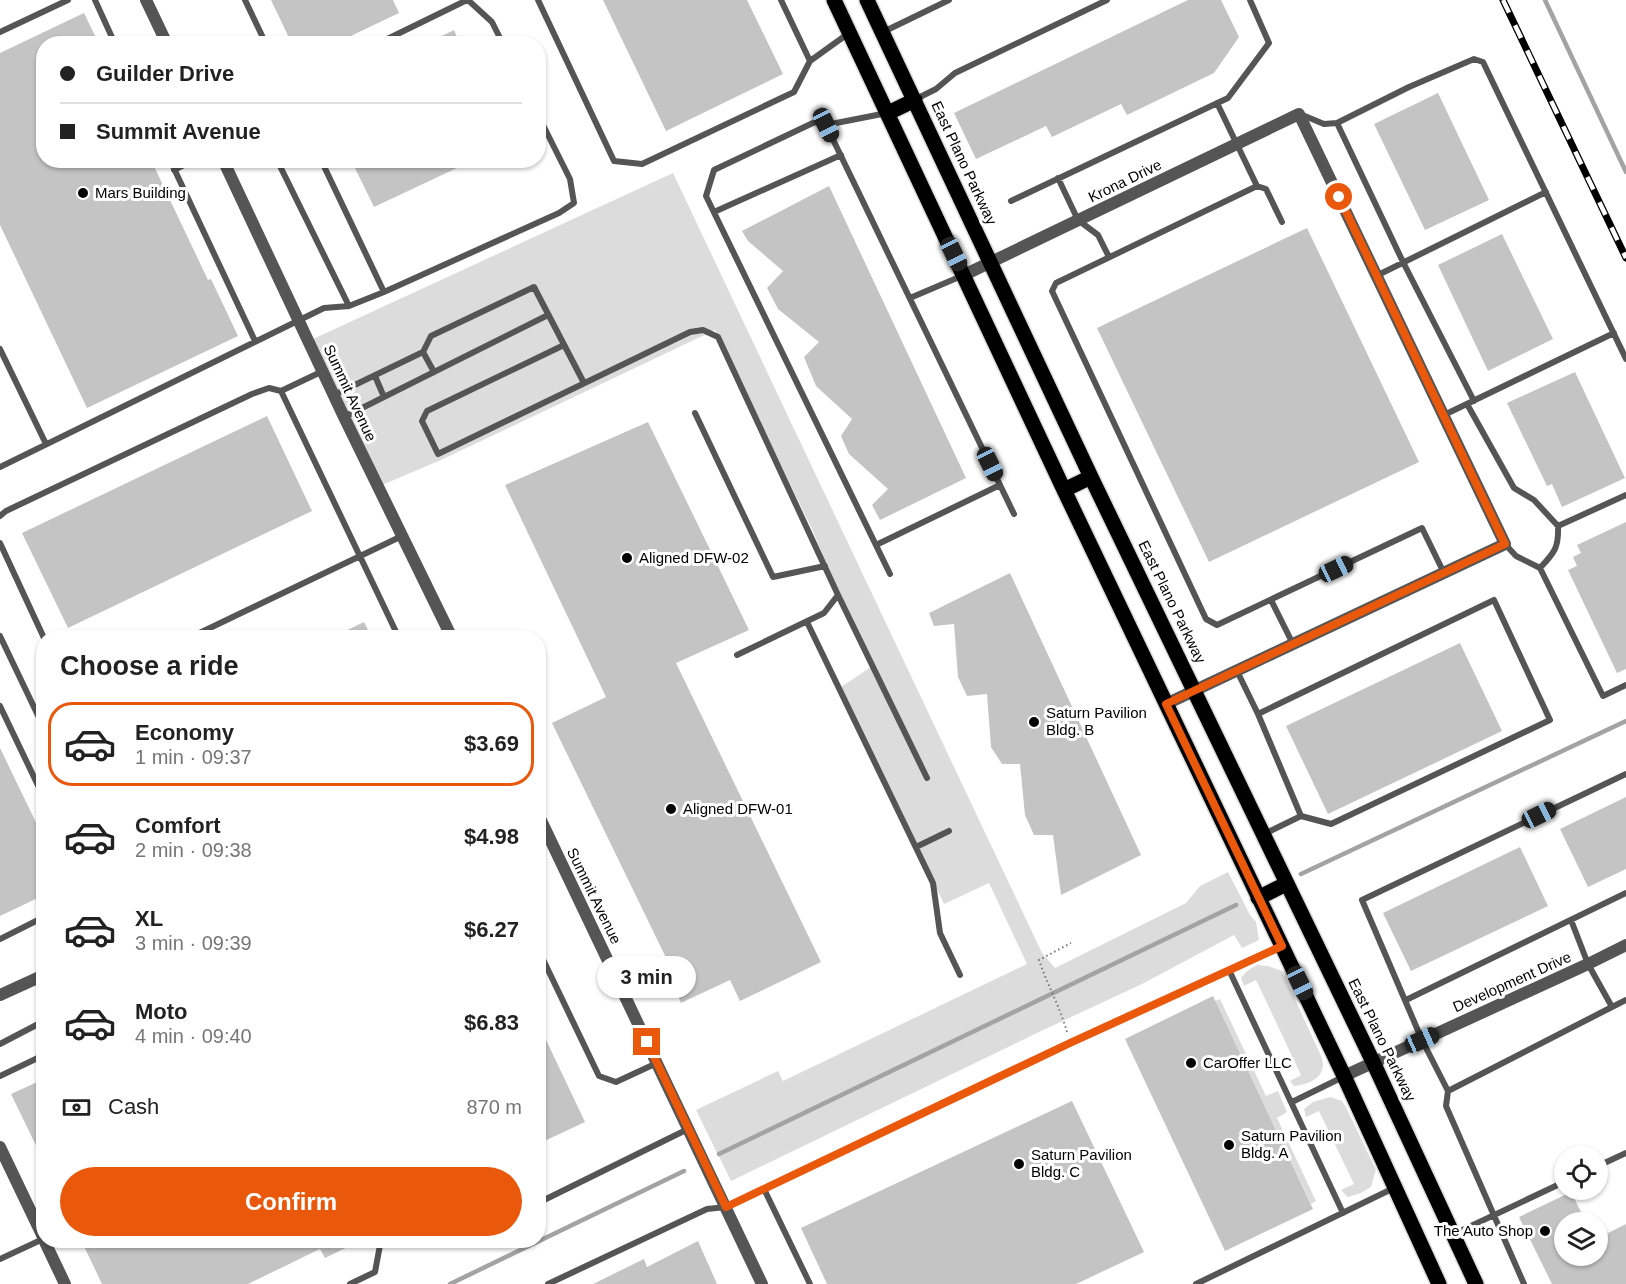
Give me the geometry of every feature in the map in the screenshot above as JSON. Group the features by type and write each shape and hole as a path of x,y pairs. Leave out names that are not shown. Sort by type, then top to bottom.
{"main road":[{"path":"834,0 1064,490 1344,1076 1438,1284"},
{"name":"East Plano Parkway","path":"867,0 1091,477 1374,1064 1476,1284"},
{"path":"888,113 915,100"},
{"path":"1064,490 1091,477"},
{"path":"1258,898 1286,884"}],"street":[{"path":"146,0 163,36"},
{"path":"1166,704 1505,544 1299,114"},
{"name":"Krona Drive","path":"964,274 1299,114"},
{"name":"Summit Avenue","path":"227,168 344,417 448,630"},
{"name":"Summit Avenue","path":"546,831 762,1284"},
{"name":"Development Drive","path":"1344,1076 1626,945"},
{"path":"0,995 36,979"},
{"path":"0,1147 36,1222"},
{"path":"48,1248 65,1284"}],"lane":[{"path":"0,32 68,0"},
{"path":"95,0 111,36"},
{"path":"245,0 262,36"},
{"path":"393,36 467,0 492,22 499,36"},
{"path":"538,0 614,161 642,164 794,92 810,61 850,32"},
{"path":"781,0 810,61"},
{"path":"915,100 936,89 955,73 1107,0"},
{"path":"1011,201 1228,98 1269,43 1250,0"},
{"path":"882,32 944,1"},
{"path":"1299,114 1324,124 1337,123 1409,87 1474,59 1484,62 1626,359"},
{"path":"1217,103 1257,186"},
{"path":"888,113 826,125 815,122 714,170 706,196 890,574"},
{"path":"1337,123 1403,262 1474,400"},
{"path":"826,125 1014,514"},
{"path":"0,467 324,308 349,306 384,292 559,213 574,203 570,179 546,131"},
{"path":"714,212 841,155"},
{"path":"178,168 174,170 255,341"},
{"path":"281,168 349,306"},
{"path":"325,168 384,292"},
{"path":"1058,178 1078,220 1098,235 1109,257"},
{"path":"1282,222 1266,189 1257,186 1056,283 1052,291 1206,619 1217,625 1422,528 1444,573"},
{"path":"1376,276 1546,192"},
{"path":"910,298 964,274"},
{"path":"334,396 423,352 431,336 534,287 584,383"},
{"path":"344,417 548,315"},
{"path":"564,345 427,411 422,421 438,454 690,332 704,330 718,337 838,595 927,778"},
{"path":"1443,416 1614,333"},
{"path":"0,349 46,444"},
{"path":"423,352 434,372"},
{"path":"0,516 6,511 252,394 269,388 281,391 322,371"},
{"path":"375,376 384,397"},
{"path":"281,391 395,630"},
{"path":"1467,404 1514,488 1534,501 1558,526 1559,542 1540,568"},
{"path":"695,413 773,577 825,566"},
{"path":"876,545 1000,485"},
{"path":"1558,526 1626,495"},
{"path":"206,630 402,536"},
{"path":"0,543 40,630"},
{"path":"1505,544 1516,556 1540,568 1603,696 1626,685"},
{"path":"738,654 824,613 838,595"},
{"path":"1271,600 1293,645"},
{"path":"1258,714 1494,600 1550,720 1330,824 1301,816 1263,834"},
{"path":"807,622 933,883 940,933 960,975"},
{"path":"0,636 36,711"},
{"path":"1237,671 1258,714 1301,816"},
{"path":"0,706 36,781"},
{"path":"1524,1284 1446,1106 1448,1091 1422,1040 1362,900 1626,774"},
{"path":"916,847 949,831"},
{"path":"1406,1000 1626,893"},
{"path":"1571,920 1588,964 1612,1007"},
{"path":"0,939 36,921"},
{"path":"548,1284 707,1209 726,1207 1070,1043 1282,946"},
{"path":"546,966 599,1076 616,1082 657,1063"},
{"path":"1229,970 1343,1213"},
{"path":"1448,1091 1626,1000"},
{"path":"0,1044 36,1025"},
{"path":"1,1075 36,1059"},
{"path":"1292,1102 1344,1076"},
{"path":"546,1199 689,1129"},
{"path":"1608,1162 1626,1153"},
{"path":"1196,1284 1396,1187"},
{"path":"1453,1234 1554,1187"},
{"path":"764,1189 810,1284"},
{"path":"0,1259 36,1243"},
{"path":"350,1284 375,1272 379,1248"}],"path":[{"path":"1070,1043 1062,1012 1039,960 1071,943"}],"shaded area":[{"path":"673,173 1042,953 1055,968 1186,903 1200,886 1228,872 1250,915 1256,922 1259,940 1242,948 1234,935 1142,984 731,1181 696,1110 778,1071 783,1081 1027,964 989,883 944,904 841,687 871,667 811,527 715,330 441,460 382,485 313,339"},
{"path":"1257,965 1282,971 1322,1058 1323,1065 1320,1075 1311,1081 1294,1086 1290,1081 1301,1075 1256,980 1244,986 1241,978"},
{"path":"1220,999 1266,1096 1278,1091 1287,1112 1277,1118 1316,1201 1311,1204 1215,1001"},
{"path":"1330,1097 1342,1101 1376,1170 1371,1187 1348,1197 1341,1190 1354,1184 1319,1111 1306,1117 1304,1109 1313,1102"}],"building":[{"path":"271,0 393,0 399,13 351,36 288,36"},
{"path":"603,0 747,0 783,74 666,131"},
{"path":"1188,0 1221,0 1239,37 1214,73 1127,115 1121,104 1052,137 1046,126 976,159 954,113"},
{"name":"Mars Building","path":"84,13 95,36 36,36 36,168 155,168 208,280 211,279 238,336 87,408 0,225 0,53"},
{"path":"454,30 457,36 442,36"},
{"path":"1438,93 1489,200 1425,230 1374,124"},
{"path":"355,168 457,168 374,207"},
{"path":"829,186 966,478 880,520 872,505 888,489 849,454 841,436 852,419 816,386 804,357 819,342 778,309 767,288 783,271 748,241 742,231"},
{"path":"1307,228 1419,462 1209,562 1097,328"},
{"path":"1502,234 1553,339 1488,371 1438,265"},
{"path":"1575,372 1625,478 1562,507 1552,484 1547,486 1507,403"},
{"path":"267,416 312,511 68,628 22,533"},
{"path":"648,422 749,630 676,663 821,962 740,1001 730,980 681,1003 667,972 672,970 552,723 606,697 505,485"},
{"path":"1626,522 1626,669 1617,673 1568,570 1577,566 1573,557 1581,553 1577,545"},
{"name":"Saturn Pavilion Bldg. B","path":"1010,573 1141,855 1061,895 1053,835 1034,835 1025,815 1020,764 1002,764 991,747 987,694 967,696 958,677 954,624 934,626 929,613"},
{"path":"364,622 368,630 348,630"},
{"path":"1460,643 1502,731 1328,814 1286,726"},
{"path":"0,748 36,822 36,899 0,916"},
{"path":"1626,797 1626,869 1588,887 1560,829"},
{"path":"1520,847 1548,906 1411,971 1383,913"},
{"name":"Saturn Pavilion Bldg. A","path":"1213,996 1313,1209 1225,1251 1125,1039"},
{"path":"546,1040 585,1122 546,1140"},
{"path":"36,1083 36,1146 11,1094"},
{"name":"Saturn Pavilion Bldg. C","path":"1072,1101 1144,1252 1076,1284 827,1284 801,1228"},
{"name":"The Auto Shop","path":"1554,1200 1575,1200 1581,1212 1554,1212 1554,1266 1608,1266 1608,1233 1626,1224 1626,1284 1552,1284 1519,1217"},
{"path":"698,1241 717,1284 593,1284 644,1259 647,1267"},
{"path":"85,1248 346,1248 325,1258 320,1249 248,1284 102,1284"}],"waterway":[{"path":"1545,0 1626,172"},
{"path":"1301,874 1626,721"},
{"path":"719,1154 1236,905"},
{"path":"546,1238 684,1171"},
{"path":"450,1284 525,1248"}],"railway":[{"path":"1503,0 1626,258"}],"place":[{"name":"Mars Building","path":"83,193"},
{"name":"Aligned DFW-02","path":"627,558"},
{"name":"Saturn Pavilion Bldg. B","path":"1034,722"},
{"name":"Aligned DFW-01","path":"671,809"},
{"name":"CarOffer LLC","path":"1191,1063"},
{"name":"Saturn Pavilion Bldg. A","path":"1229,1145"},
{"name":"Saturn Pavilion Bldg. C","path":"1019,1164"},
{"name":"The Auto Shop","path":"1545,1231"}],"route":[{"path":"647,1042 726,1207 1070,1043 1282,946 1166,704 1505,544 1339,197"}]}
